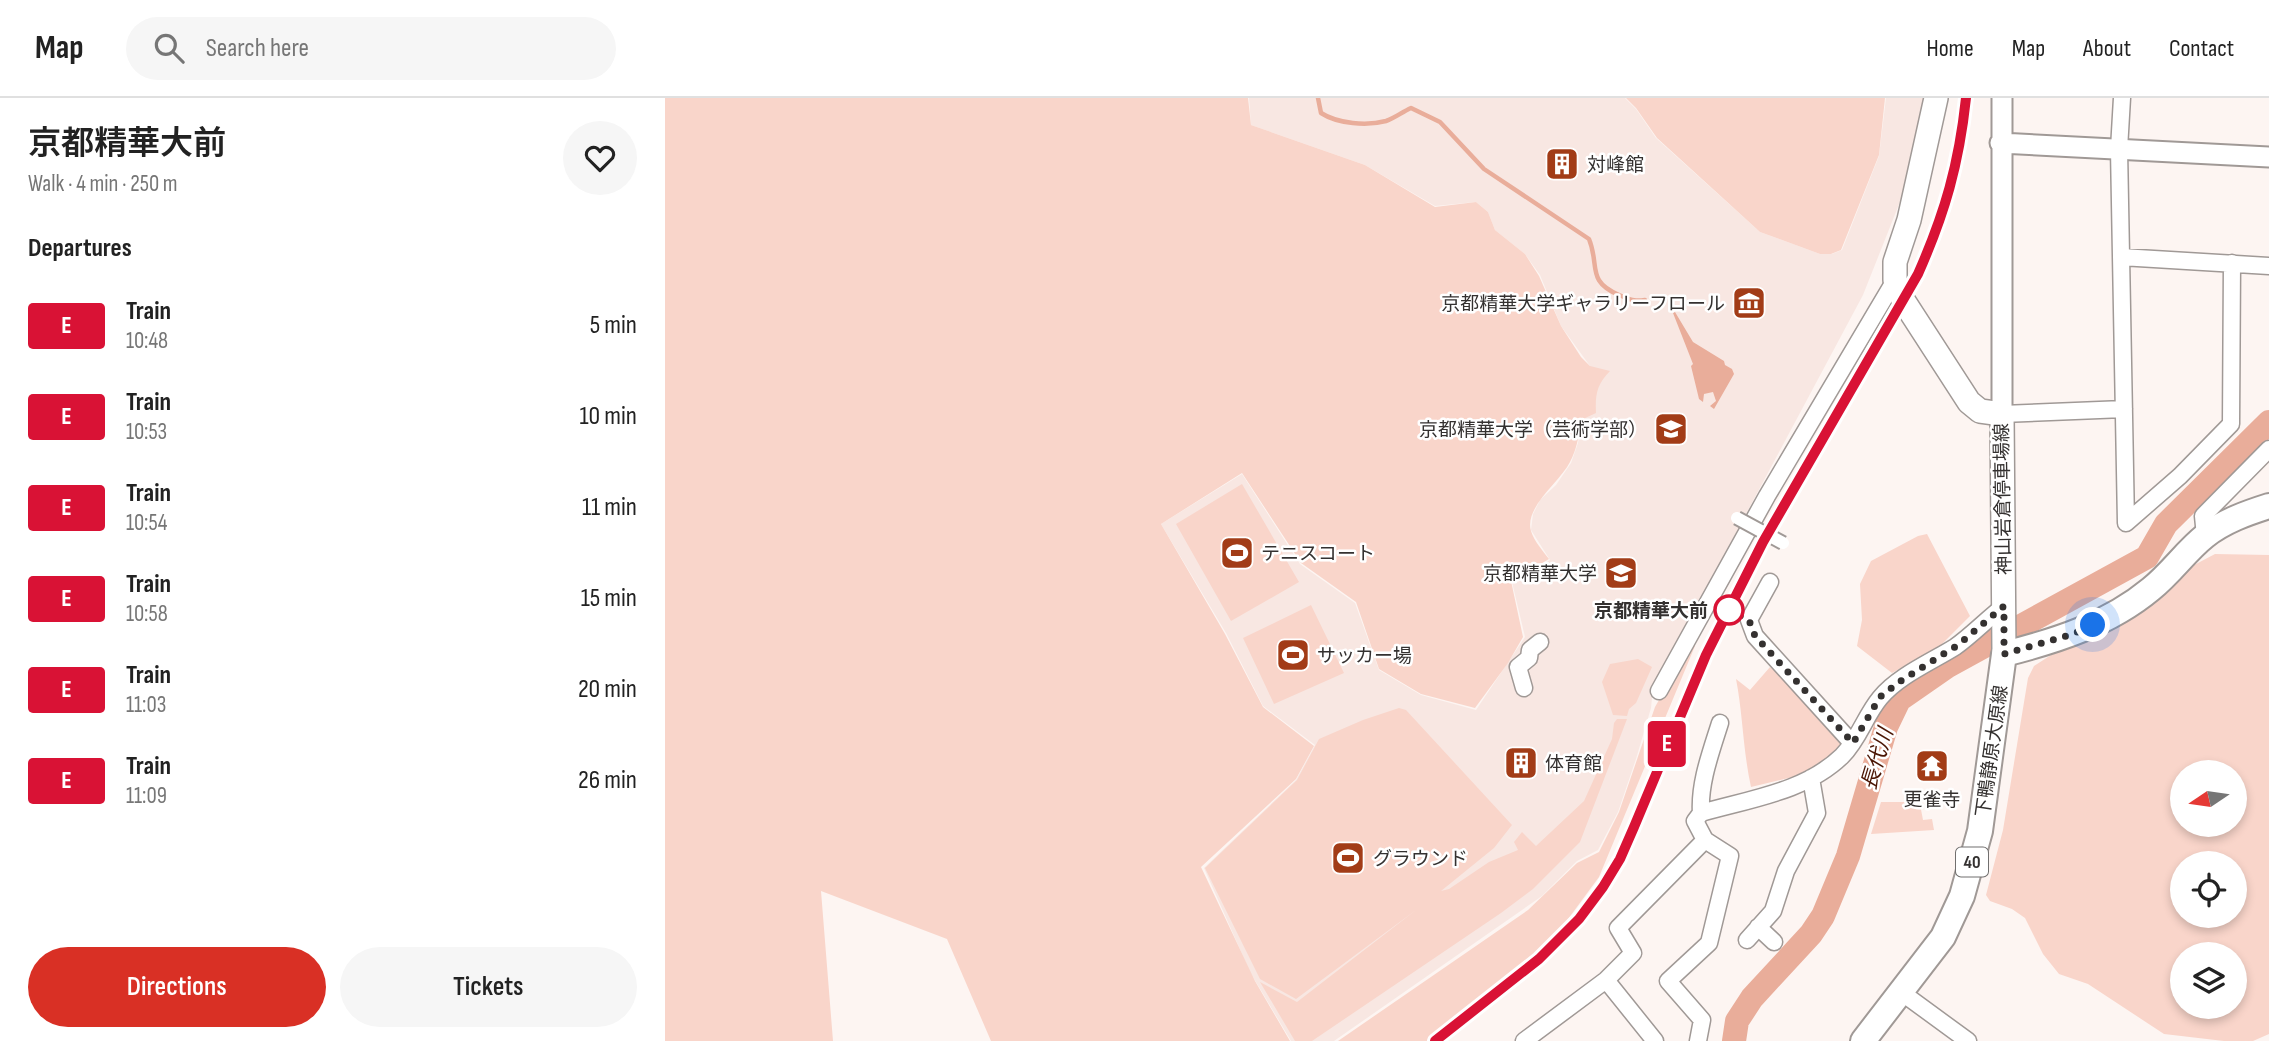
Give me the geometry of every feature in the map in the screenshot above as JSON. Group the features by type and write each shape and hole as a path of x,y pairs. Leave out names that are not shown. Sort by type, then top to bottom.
{"main road":[{"path":"1895,280 1895,262 1909,220 1936,98"},
{"name":"神山岩倉停車場線","path":"1895,280 1903,300 1969,402 1980,411 2002,414 2004,650"},
{"path":"2004,650 2073,634 2112,615 2150,590 2205,536 2239,516 2269,506"},
{"name":"下鴨静原大原線","path":"1863,1041 1943,937 1962,896 1980,831 2004,650"}],"street":[{"path":"2002,98 2002,414 2124,410"},
{"path":"2122,98 2119,149 2126,523 2180,476 2231,424 2232,263"},
{"path":"2000,143 2269,157"},
{"path":"2121,257 2269,266"},
{"path":"1659,691 1767,496 1895,280"},
{"path":"2205,536 2203,516 2269,449"},
{"path":"1737,518 1783,543"},
{"path":"1770,582 1749,620 1755,636 1853,743"},
{"path":"1698,1041 1702,1020 1668,981 1709,943 1716,923 1730,856 1705,840 1695,821 1701,813 1803,783 1811,778 1843,755 1880,697 1958,645 2004,610"},
{"path":"1524,688 1518,667 1529,658 1531,650 1540,642"},
{"path":"1701,813 1700,803 1707,764 1720,723"},
{"path":"1747,940 1773,911 1786,871 1817,813 1811,778"},
{"path":"1524,1041 1606,980 1633,953 1618,928 1705,840"},
{"path":"1758,927 1774,942"},
{"path":"1606,980 1655,1041"},
{"path":"1901,992 1968,1041"}],"shaded area":[{"path":"665,98 1248,98 1251,125 1365,165 1435,207 1476,202 1488,212 1495,230 1525,254 1539,276 1561,326 1581,357 1590,366 1610,371 1598,390 1596,413 1581,420 1570,462 1533,513 1531,531 1549,559 1511,581 1523,637 1508,663 1475,708 1421,694 1379,669 1356,602 1301,563 1242,473 1161,524 1225,634 1263,707 1314,746 1296,779 1201,867 1255,981 1290,1041 991,1041 947,939 821,891 833,1041 665,1041"},
{"name":"京都精華大学","path":"1249,98 1625,98 1656,138 1760,232 1820,254 1832,254 1842,250 1879,156 1886,98 1930,98 1913,169 1863,295 1653,688 1651,708 1636,759 1618,812 1598,850 1577,861 1542,896 1334,1041 1291,1041 1250,972 1204,868 1296,780 1315,745 1263,706 1226,633 1161,524 1242,474 1300,564 1355,603 1379,670 1421,695 1476,710 1525,637 1512,582 1550,560 1531,530 1533,514 1540,500 1556,485 1571,463 1578,443 1590,366 1561,326 1540,275 1525,254 1495,230 1488,212 1476,202 1435,206 1365,165 1251,125"},
{"path":"1626,98 1885,98 1879,155 1841,250 1820,254 1760,232 1657,138"},
{"path":"1675,312 1693,342 1732,369 1734,374 1714,409 1710,406 1716,401 1713,392 1704,394 1703,402 1699,399 1691,366 1693,364 1673,313"},
{"name":"テニスコート","path":"1242,484 1299,582 1231,621 1176,524"},
{"path":"1927,534 1970,616 1940,646 1892,673 1857,646 1862,620 1860,584 1871,561 1918,536"},
{"path":"2215,554 2269,555 2269,1034 2253,1041 2224,1041 2164,1034 2088,984 2059,974 2043,954 2025,918 2012,909 1990,901 1986,895 2003,830 2028,678 2034,666 2177,574"},
{"name":"サッカー場","path":"1311,605 1344,673 1274,704 1243,638"},
{"path":"1691,644 1695,646 1599,877 1560,930 1534,957 1427,1041 1338,1041 1528,910 1577,863 1599,852 1619,812 1655,707"},
{"path":"1638,659 1652,667 1636,703 1629,709 1627,716 1613,715 1602,682 1610,664"},
{"path":"1770,667 1802,694 1845,742 1820,765 1793,777 1751,787 1736,679 1750,690"},
{"name":"グラウンド","path":"1399,708 1406,710 1512,825 1494,848 1441,891 1449,889 1489,862 1518,850 1514,842 1522,832 1536,846 1584,801 1612,739 1614,723 1617,719 1627,719 1580,842 1533,889 1312,1041 1295,1041 1260,982 1297,1002 1416,910 1296,999 1260,979 1205,868 1297,780 1319,739"},
{"path":"1919,799 1923,820 1932,819 1934,830 1871,834 1881,802"}],"waterway":[{"path":"1318,98 1321,113 1344,122 1378,123 1411,108 1440,122 1484,169 1589,239 1596,272 1602,284 1629,299 1645,300"},
{"name":"長代川","path":"1734,1041 1737,1021 1752,998 1811,934 1823,916 1848,856 1886,727 1899,700 1948,666 2147,557 2166,524 2269,422"}],"railway":[{"path":"1435,1041 1539,959 1579,919 1620,859 1706,655 1763,542 1918,274 1949,188 1966,98"}],"train":[{"name":"E","path":"1435,1041 1539,959 1579,919 1620,859 1706,655 1763,542 1918,274 1938,229 1952,184 1962,137 1966,98"}],"place":[{"name":"対峰館","path":"1562,164"},
{"name":"京都精華大学ギャラリーフロール","path":"1749,303"},
{"name":"京都精華大学（芸術学部）","path":"1671,429"},
{"name":"テニスコート","path":"1237,553"},
{"name":"京都精華大学","path":"1621,573"},
{"name":"京都精華大前","path":"1729,610"},
{"name":"サッカー場","path":"1293,655"},
{"name":"体育館","path":"1521,763"},
{"name":"更雀寺","path":"1932,766"},
{"name":"グラウンド","path":"1348,858"}],"route":[{"path":"1729,610 1749,620 1755,636 1853,743 1880,697 1958,645 2004,606 2004,654 2073,634 2093,625"}]}
